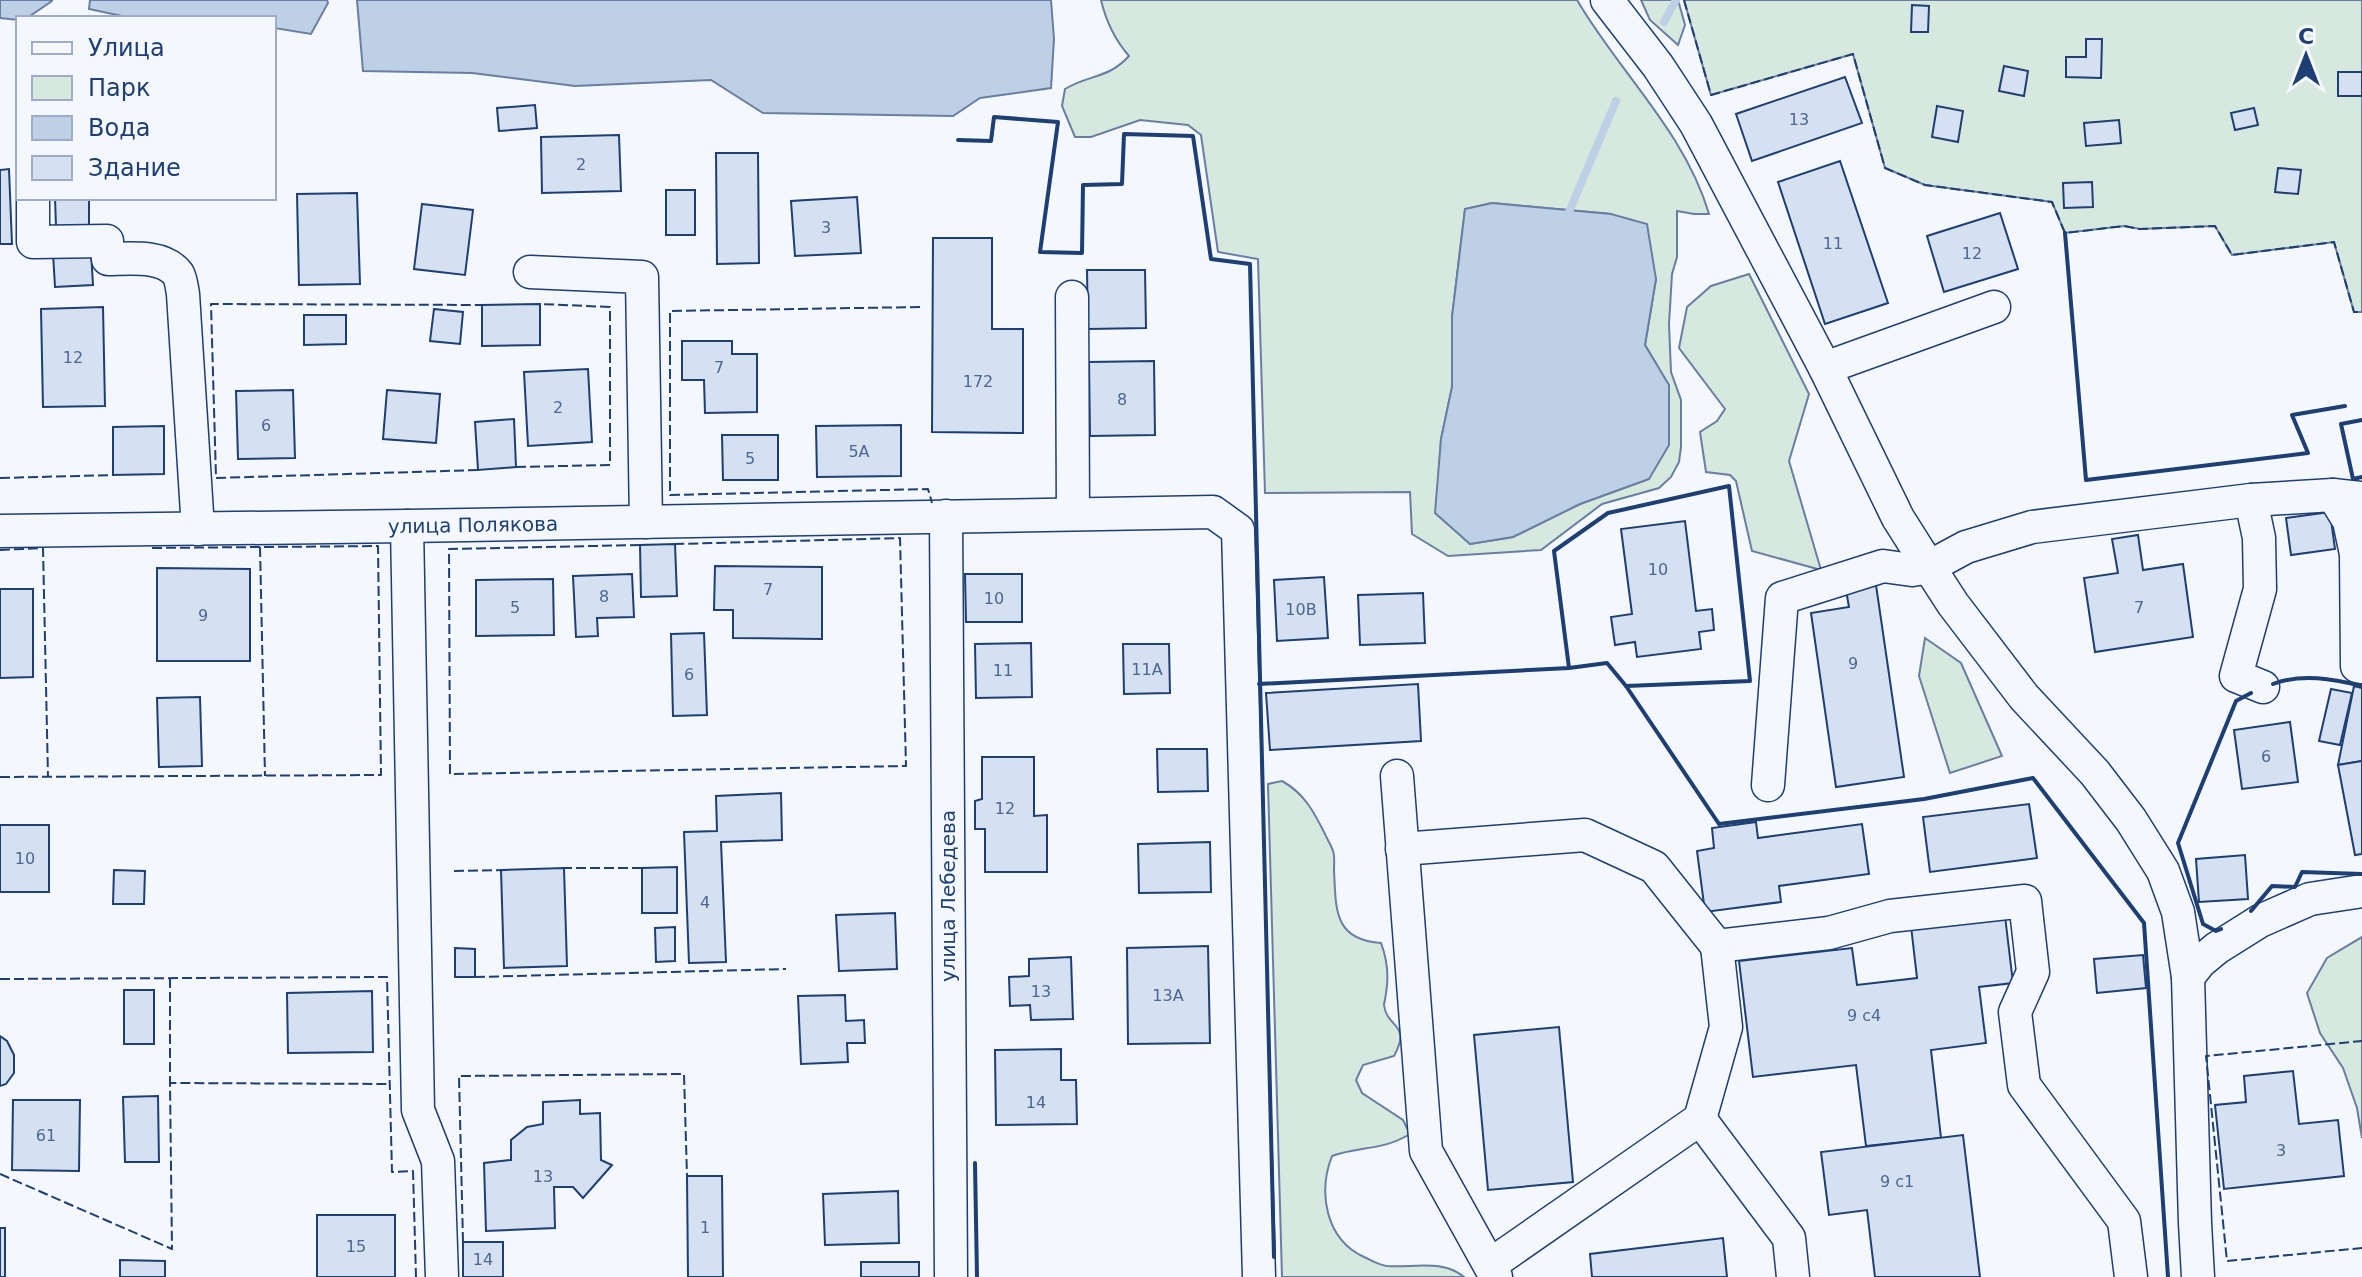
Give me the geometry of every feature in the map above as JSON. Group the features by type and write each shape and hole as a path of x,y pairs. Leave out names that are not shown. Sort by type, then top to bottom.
{"street":[{"path":"1607,0 1658,66 1696,124 1825,368 1898,518 1929,567 1953,604 2024,697 2095,773 2139,832 2163,871 2178,912 2188,977 2198,1277"},
{"path":"33,200 33,242 107,241 108,259 142,258 163,264 178,274 183,294 198,529"},
{"path":"530,272 642,277 646,522"},
{"path":"1072,297 1073,514"},
{"path":"1825,368 1994,307"},
{"path":"1768,785 1782,598 1883,566 1912,570 1929,567 1966,547 2032,527 2251,500 2348,497 2356,554 2357,666 2362,667"},
{"path":"2251,500 2259,538 2260,589 2236,676 2263,687"},
{"name":"улица Полякова","path":"0,531 1213,512 1238,530 1259,1277"},
{"name":"улица Лебедева","path":"946,516 951,1277"},
{"path":"407,526 418,1110 438,1161 442,1277"},
{"path":"1397,776 1402,849 1426,1151 1493,1271 1700,1119 1726,1027 1717,946 1654,867 1585,835 1402,849"},
{"path":"2188,977 2217,948 2260,921 2310,899 2362,891"},
{"path":"1717,946 1829,933 1890,916 2025,901 2033,972 2015,1012 2024,1085 2124,1221 2131,1277"},
{"path":"1700,1119 1789,1238 1793,1277"}],"green space":[{"path":"1101,0 1577,0 1668,129 1698,184 1709,214 1677,211 1677,257 1672,274 1669,324 1671,372 1681,400 1681,447 1679,462 1671,477 1659,488 1602,504 1541,550 1448,556 1412,534 1410,492 1265,493 1258,259 1218,252 1201,135 1188,125 1140,120 1091,137 1075,137 1062,106 1065,89 1114,69 1129,56 1108,23","holes":["1492,203 1611,214 1656,279 1645,345 1669,386 1649,479 1580,504 1513,537 1470,544 1436,513 1441,440 1452,387 1452,317 1465,209"]},
{"path":"1641,0 1678,0 1685,25 1678,45 1650,20"},
{"path":"1684,0 2362,0 2362,312 2354,312 2334,242 2232,255 2215,226 2140,229 2124,226 2065,233 2052,202 1925,185 1885,168 1853,54 1711,95"},
{"path":"1749,274 1809,394 1789,461 1821,570 1752,551 1736,481 1730,475 1706,472 1700,432 1717,421 1725,409 1679,348 1687,307 1711,286"},
{"path":"1925,638 1961,663 2002,756 1950,773 1919,676"},
{"path":"1282,781 1308,804 1332,849 1340,920 1354,936 1381,943 1387,974 1384,1005 1400,1032 1394,1056 1363,1065 1356,1080 1362,1093 1403,1120 1410,1134 1380,1146 1332,1156 1326,1199 1333,1227 1351,1249 1381,1265 1437,1266 1456,1271 1464,1277 1282,1277 1268,784"},
{"path":"2362,937 2362,1138 2357,1108 2343,1068 2320,1033 2307,993 2327,958"}],"water":[{"path":"0,0 52,0 30,16 16,16 16,20 0,18"},
{"path":"90,0 327,0 328,3 311,34 276,28 276,16 122,16 89,9"},
{"path":"357,0 1051,0 1054,39 1051,88 980,98 953,116 763,113 711,80 575,86 472,73 363,71"},
{"path":"1492,203 1611,214 1647,224 1656,279 1645,345 1669,385 1669,445 1649,479 1580,504 1513,537 1470,544 1435,513 1441,439 1452,387 1452,317 1465,209"}],"building":[{"path":"1912,5 1929,6 1928,32 1911,32"},
{"path":"2086,39 2102,39 2101,78 2066,77 2066,57 2086,57"},
{"path":"2004,66 2028,71 2024,96 1999,91"},
{"path":"2338,72 2362,72 2362,96 2338,96"},
{"path":"1845,77 1862,123 1752,161 1736,114"},
{"path":"535,105 537,128 499,131 497,108"},
{"path":"1937,106 1963,111 1958,142 1932,137"},
{"path":"2254,108 2258,125 2235,130 2231,113"},
{"path":"2119,120 2121,143 2086,146 2084,123"},
{"path":"619,135 621,191 542,193 541,137"},
{"path":"716,153 758,153 759,263 717,264"},
{"path":"1840,161 1888,303 1825,324 1778,182"},
{"path":"2278,168 2301,170 2298,194 2275,192"},
{"path":"9,169 12,244 0,244 0,170"},
{"path":"2092,182 2093,207 2064,208 2063,183"},
{"path":"666,190 695,190 695,235 666,235"},
{"path":"357,193 360,284 299,285 297,194"},
{"path":"857,197 861,253 795,256 791,201"},
{"path":"55,200 89,200 89,226 56,226"},
{"path":"422,204 473,210 465,275 414,269"},
{"path":"2000,213 2018,269 1944,292 1927,236"},
{"path":"933,238 992,238 992,329 1023,329 1023,433 932,432"},
{"path":"91,251 93,285 55,287 53,253"},
{"path":"1087,270 1145,270 1146,328 1088,329"},
{"path":"540,304 540,345 482,346 482,305"},
{"path":"103,307 105,406 43,407 41,309"},
{"path":"434,309 463,312 460,344 430,341"},
{"path":"304,315 346,315 346,344 304,345"},
{"path":"682,341 732,341 732,354 757,354 757,412 705,413 704,380 682,380"},
{"path":"1154,361 1155,435 1090,436 1089,362"},
{"path":"588,369 592,442 528,446 524,372"},
{"path":"293,390 295,458 238,459 236,391"},
{"path":"387,390 440,394 436,443 383,439"},
{"path":"514,419 516,467 478,470 475,422"},
{"path":"901,425 901,476 817,477 816,426"},
{"path":"164,426 164,474 113,475 113,427"},
{"path":"722,435 778,435 778,480 723,480"},
{"path":"2330,512 2335,549 2291,555 2286,518"},
{"path":"1685,521 1696,611 1712,609 1714,630 1699,632 1701,649 1637,657 1635,642 1615,645 1611,617 1632,614 1621,529"},
{"path":"2138,535 2143,570 2183,564 2193,637 2095,652 2084,578 2118,573 2112,539"},
{"path":"675,544 677,596 641,597 640,545"},
{"path":"715,566 822,567 822,639 733,638 733,610 714,610"},
{"path":"157,568 250,569 250,661 157,661"},
{"path":"632,574 634,617 597,618 598,636 576,637 573,576"},
{"path":"965,574 1022,574 1022,622 966,622"},
{"path":"1324,577 1328,638 1277,641 1274,580"},
{"path":"553,579 554,635 476,636 476,580"},
{"path":"1876,585 1904,777 1836,787 1811,613 1849,607 1846,590"},
{"path":"0,589 33,589 33,677 0,678"},
{"path":"1423,593 1425,643 1360,645 1358,595"},
{"path":"704,633 707,715 673,716 671,634"},
{"path":"1031,643 1032,697 976,698 975,644"},
{"path":"1123,644 1169,644 1170,693 1124,694"},
{"path":"1418,684 1421,741 1270,750 1266,693"},
{"path":"2354,686 2362,688 2362,761 2338,765"},
{"path":"2331,689 2352,693 2340,745 2319,741"},
{"path":"200,697 202,766 159,767 157,698"},
{"path":"2290,722 2298,782 2242,789 2234,730"},
{"path":"1157,749 1207,749 1208,791 1158,792"},
{"path":"982,757 1034,757 1034,816 1047,815 1047,872 985,872 985,829 975,829 975,801 982,799"},
{"path":"2362,761 2362,854 2355,855 2338,765"},
{"path":"781,793 782,840 721,842 726,962 689,963 684,832 717,831 716,796"},
{"path":"2029,804 2037,858 1930,872 1923,817"},
{"path":"1756,822 1758,838 1862,824 1869,874 1779,886 1781,902 1705,912 1697,851 1714,848 1712,828"},
{"path":"0,825 49,825 49,892 0,892"},
{"path":"1210,842 1211,892 1139,893 1138,844"},
{"path":"2245,855 2248,899 2199,902 2196,859"},
{"path":"677,867 677,913 642,913 642,868"},
{"path":"564,868 567,966 504,968 501,870"},
{"path":"114,870 145,871 144,904 113,904"},
{"path":"895,913 897,969 839,971 836,915"},
{"path":"2005,916 2013,983 1979,987 1986,1043 1931,1050 1941,1138 1866,1146 1856,1065 1753,1077 1739,961 1852,948 1857,985 1917,978 1911,926"},
{"path":"675,927 675,961 656,962 655,928"},
{"path":"1208,946 1210,1043 1128,1044 1127,948"},
{"path":"455,948 475,949 475,977 455,977"},
{"path":"2143,955 2146,988 2097,993 2094,959"},
{"path":"1071,957 1073,1019 1031,1020 1030,1005 1010,1006 1009,977 1029,976 1029,959"},
{"path":"124,990 154,990 154,1044 124,1044"},
{"path":"372,991 373,1052 288,1053 287,993"},
{"path":"845,995 846,1021 864,1020 865,1043 847,1043 848,1062 801,1064 798,996"},
{"path":"1559,1027 1573,1182 1488,1190 1474,1035"},
{"path":"0,1036 7,1041 14,1055 14,1073 6,1084 0,1086"},
{"path":"1061,1049 1061,1080 1076,1080 1077,1124 996,1125 995,1050"},
{"path":"2293,1071 2299,1124 2338,1120 2344,1176 2224,1189 2215,1105 2246,1102 2244,1076"},
{"path":"158,1096 159,1162 125,1162 123,1097"},
{"path":"13,1100 80,1100 79,1171 12,1170"},
{"path":"580,1100 580,1114 600,1113 601,1160 612,1165 583,1198 573,1187 554,1187 555,1228 486,1231 484,1163 511,1160 511,1140 527,1127 543,1124 543,1102"},
{"path":"1963,1135 1980,1277 1875,1277 1867,1210 1829,1215 1821,1152"},
{"path":"687,1176 722,1176 723,1277 688,1277"},
{"path":"898,1191 899,1243 825,1245 823,1194"},
{"path":"317,1215 395,1215 395,1277 317,1277"},
{"path":"0,1228 5,1228 5,1277 0,1277"},
{"path":"1723,1238 1727,1277 1592,1277 1590,1254"},
{"path":"463,1242 503,1242 503,1277 463,1277"},
{"path":"120,1260 165,1261 165,1277 120,1277"},
{"path":"861,1262 919,1262 919,1277 861,1277"}],"waterway":[{"path":"1664,22 1676,0"},
{"path":"1566,219 1616,101"}],"fence":[{"path":"1684,0 1711,95 1853,54 1885,168 1925,185 2052,202 2065,233 2124,226 2140,229 2215,226 2232,255 2334,242 2354,312 2362,312"},
{"path":"478,470 216,478 211,304 482,305"},
{"path":"516,467 610,465 610,307 540,304"},
{"path":"920,307 670,311 670,495 928,489 932,503"},
{"path":"0,478 113,475"},
{"path":"640,545 449,549 450,774 906,766 900,538 675,544"},
{"path":"0,777 381,775 378,546 148,548"},
{"path":"260,547 265,776"},
{"path":"0,550 43,548 48,777"},
{"path":"562,868 642,868"},
{"path":"454,871 506,870"},
{"path":"475,977 786,969"},
{"path":"0,979 387,977 392,1172 413,1171 416,1277"},
{"path":"170,978 170,1083"},
{"path":"2362,1042 2206,1056 2227,1261 2362,1248"},
{"path":"463,1242 459,1076 684,1074 687,1176"},
{"path":"0,1174 172,1249 170,1083 390,1084"}],"wall":[{"path":"958,140 991,141 994,117 1058,122 1040,252 1082,253 1083,185 1122,184 1124,134 1193,136 1211,259 1250,264 1274,1257"},
{"path":"2065,233 2086,480 2308,453 2292,415 2345,406"},
{"path":"2362,420 2341,424 2353,479 2362,477"},
{"path":"1569,668 1554,551 1608,513 1729,486 1750,681 1626,686"},
{"path":"1259,684 1569,668 1607,663 1626,686 1719,824 1924,799 2033,778 2144,923 2168,1277"},
{"path":"2273,684 2306,678 2362,686"},
{"path":"2221,929 2216,931 2203,924 2178,843 2236,701 2251,693"},
{"path":"2251,911 2272,886 2295,887 2302,872 2362,874"},
{"path":"975,1163 977,1277"}]}
